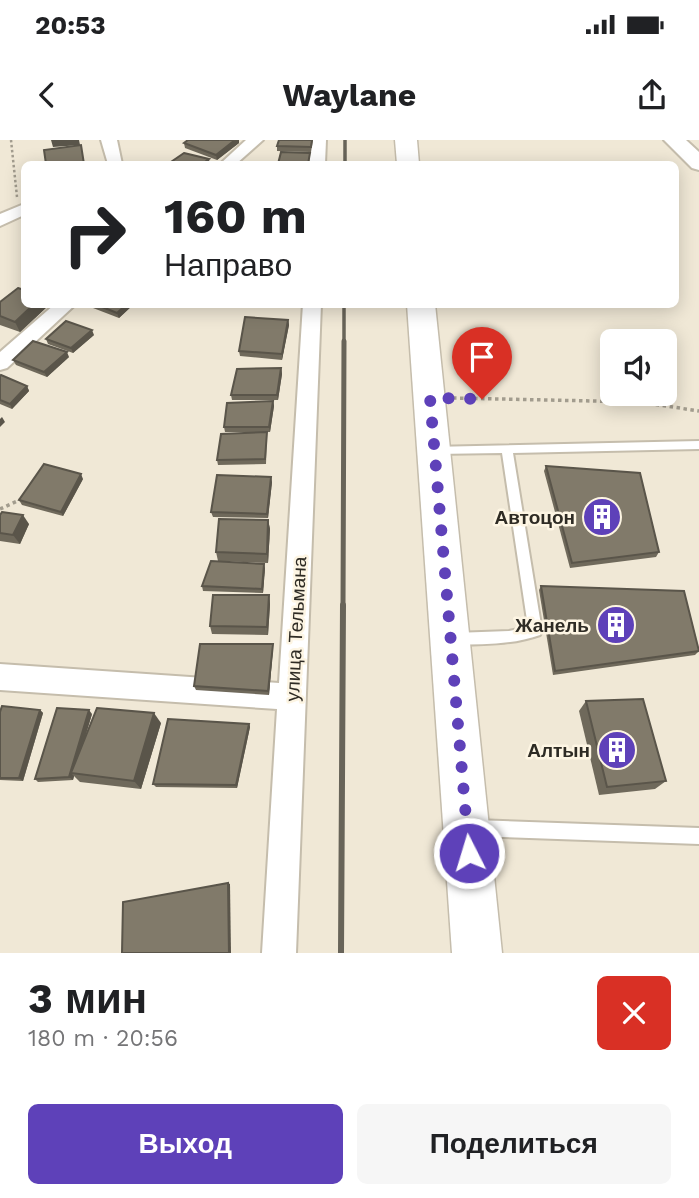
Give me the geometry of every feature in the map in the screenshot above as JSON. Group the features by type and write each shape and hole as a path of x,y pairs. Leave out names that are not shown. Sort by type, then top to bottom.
{"main road":[{"path":"406,140 408,161"},
{"path":"674,140 699,164"},
{"path":"421,308 477,953"}],"street":[{"path":"109,140 114,161"},
{"path":"230,161 255,140"},
{"path":"318,140 318,161"},
{"path":"0,221 21,210"},
{"path":"0,363 62,308"},
{"name":"улица Тельмана","path":"279,953 312,308"},
{"path":"0,677 292,697"}],"lane":[{"path":"434,450 699,445"},
{"path":"450,639 509,636 536,631 507,449"},
{"path":"467,828 699,836"}],"path":[{"path":"11,140 21,204"},
{"path":"430,398 640,402 699,411"},
{"path":"0,509 24,498"}],"building":[{"path":"188,140 235,140 216,155 184,143"},
{"path":"279,140 312,140 311,147 277,146"},
{"path":"81,145 84,161 46,161 44,150"},
{"path":"281,152 310,153 309,161 279,161"},
{"path":"184,153 209,159 206,161 172,161"},
{"path":"18,288 21,289 21,308 30,308 15,322 0,316 0,302"},
{"path":"105,308 123,308 117,313"},
{"path":"245,317 288,320 282,354 239,351"},
{"path":"66,321 92,330 71,348 46,339"},
{"path":"33,341 67,352 44,372 13,360"},
{"path":"281,368 277,395 231,395 237,369"},
{"path":"1,375 27,386 10,404 0,400"},
{"path":"273,401 269,427 224,427 227,403"},
{"path":"267,432 265,459 217,460 221,434"},
{"path":"44,464 81,474 61,512 19,500"},
{"name":"Автоцон","path":"546,466 640,473 659,552 572,563"},
{"path":"217,475 271,477 267,514 211,512"},
{"path":"2,512 23,515 13,535 0,533"},
{"path":"219,519 268,520 267,554 216,552"},
{"path":"211,561 264,564 262,589 202,586"},
{"name":"Жанель","path":"541,586 684,591 699,651 555,671"},
{"path":"213,595 269,595 267,627 210,626"},
{"path":"200,644 273,644 268,691 194,686"},
{"name":"Алтын","path":"643,699 666,781 607,787 586,701"},
{"path":"2,706 40,710 19,778 0,778"},
{"path":"57,708 89,710 69,777 35,779"},
{"path":"97,708 154,713 134,781 71,773"},
{"path":"168,719 249,724 236,785 153,784"},
{"path":"228,883 229,953 122,953 123,902"}],"railway":[{"path":"345,140 345,161"},
{"path":"344,308 344,341"},
{"path":"343,607 344,341"},
{"path":"341,953 343,605"}],"place":[{"name":"Автоцон","path":"602,517"},
{"name":"Жанель","path":"616,625"},
{"name":"Алтын","path":"617,750"}],"route":[{"path":"469,853 430,398 482,399"}]}
